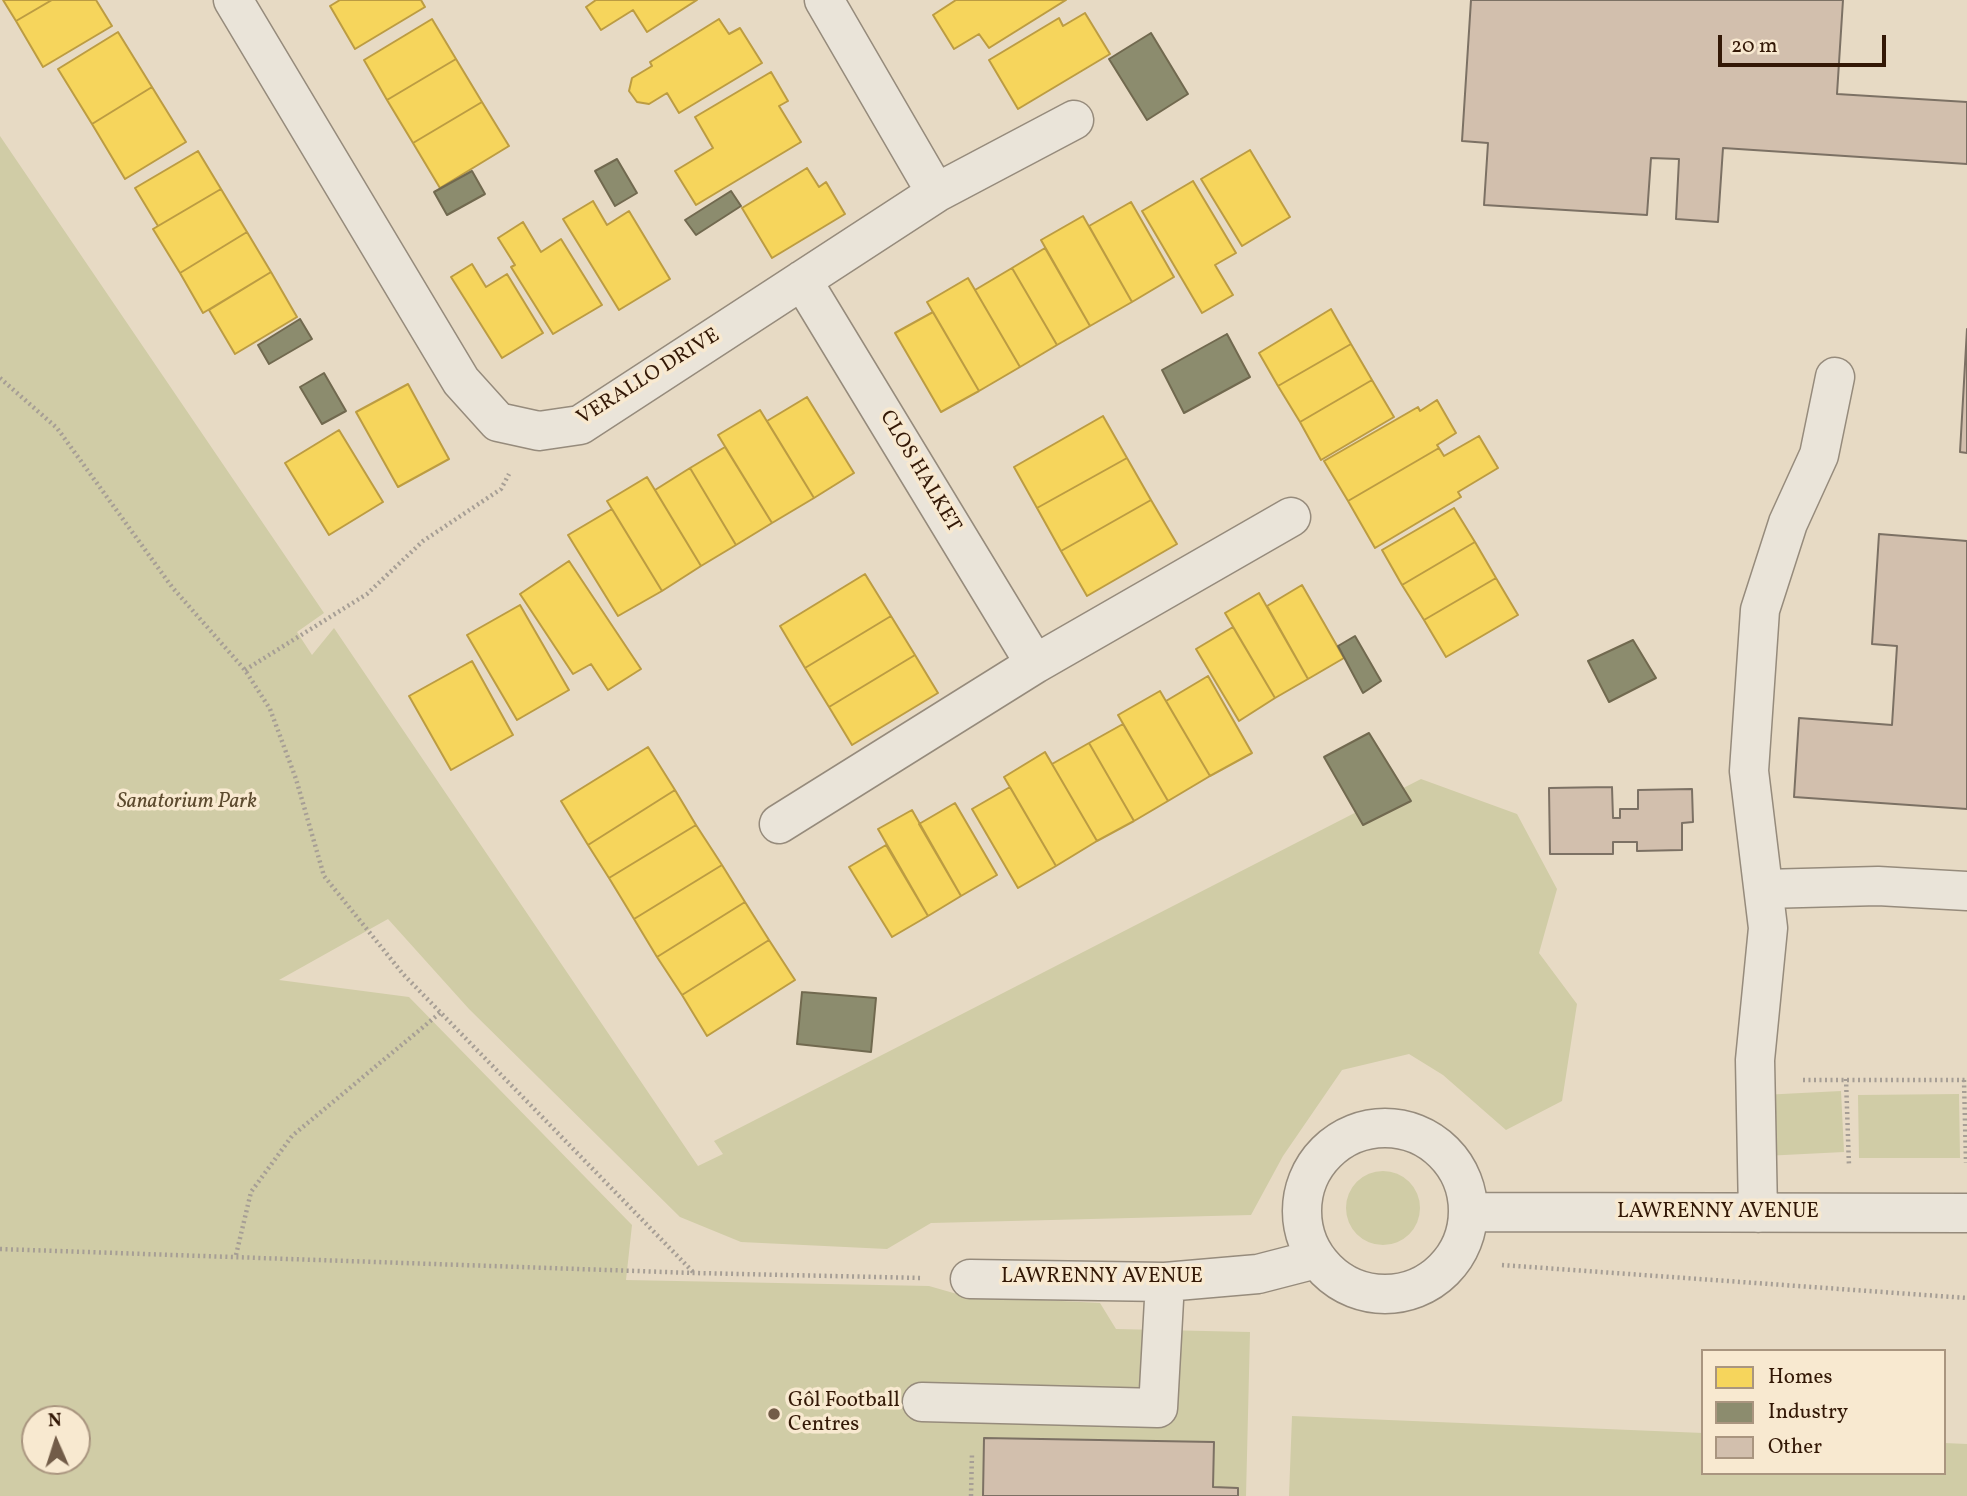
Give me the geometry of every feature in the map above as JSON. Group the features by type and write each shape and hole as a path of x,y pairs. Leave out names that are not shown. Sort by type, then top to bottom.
{"street":[{"name":"VERALLO DRIVE","path":"233,0 461,381 498,422 539,431 580,425 936,193 1074,120"},
{"path":"824,0 936,193"},
{"name":"CLOS HALKET","path":"802,280 1035,664"},
{"path":"1758,1213 1755,1060 1768,928 1749,771 1760,610 1788,523 1819,455 1835,377"},
{"path":"779,824 1035,664 1290,517"},
{"path":"1764,889 1878,886 1967,891"},
{"path":"1375,1127 1404,1129 1430,1139 1451,1159 1465,1184 1469,1212 1465,1238 1452,1261 1433,1280 1409,1291 1383,1295 1357,1290 1335,1278 1316,1259 1304,1232 1301,1204 1309,1177 1324,1153 1348,1135 1375,1127"},
{"name":"LAWRENNY AVENUE","path":"1469,1212 1967,1213"},
{"name":"LAWRENNY AVENUE","path":"970,1279 1165,1282 1258,1274 1316,1259"},
{"path":"922,1402 1158,1408 1165,1282"}],"path":[{"path":"0,378 57,428 172,587 245,670 270,709 296,779 324,876 403,974 694,1273"},
{"path":"245,670 366,594 423,541 501,489 516,462 522,428"},
{"path":"236,1255 251,1192 292,1136 440,1013"},
{"path":"1846,1079 1851,1214"},
{"path":"1755,1080 1965,1080 1966,1172"},
{"path":"0,1249 236,1255 694,1273 970,1279"},
{"path":"1452,1261 1967,1298"}],"green space":[{"name":"Sanatorium Park","path":"0,136 324,613 297,632 312,655 334,628 698,1166 723,1154 714,1141 1421,779 1517,814 1557,889 1539,953 1577,1004 1562,1101 1506,1130 1443,1075 1409,1054 1342,1070 1283,1156 1251,1215 931,1223 887,1249 741,1242 680,1217 469,1009 388,919 279,980 409,997 632,1225 626,1280 929,1286 964,1296 1100,1303 1116,1329 1250,1332 1246,1496 0,1496"},
{"path":"1841,1091 1844,1152 1764,1156 1762,1095"},
{"path":"1959,1094 1960,1158 1859,1158 1858,1095"},
{"path":"1383,1171 1404,1177 1414,1187 1420,1208 1414,1229 1404,1239 1383,1245 1362,1239 1352,1229 1346,1208 1352,1187 1362,1177"},
{"path":"1292,1416 1701,1433 1701,1475 1946,1475 1946,1443 1967,1444 1967,1496 1289,1496"}],"building: Homes":[{"path":"3,0 52,0 16,21"},
{"path":"52,0 96,0 112,26 43,67 16,21"},
{"path":"340,0 421,0 425,7 355,49 330,6"},
{"path":"596,0 697,0 647,32 633,10 601,30 586,7"},
{"path":"956,0 1066,0 989,48 979,34 954,49 933,15"},
{"path":"1085,13 1110,54 1018,109 989,60 1059,18 1063,26"},
{"path":"432,19 456,59 387,100 364,60"},
{"path":"719,19 729,34 740,28 762,63 679,113 667,93 649,104 637,102 629,91 632,78 652,66 650,62"},
{"path":"118,32 152,87 92,124 58,69"},
{"path":"456,59 482,102 413,143 387,100"},
{"path":"771,72 788,101 779,106 801,142 696,205 675,171 713,148 695,117"},
{"path":"152,87 186,142 125,179 92,124"},
{"path":"482,102 509,146 440,188 413,143"},
{"path":"1250,150 1290,217 1242,246 1201,179"},
{"path":"198,151 221,189 158,226 135,188"},
{"path":"807,168 819,187 826,182 845,214 772,258 742,208"},
{"path":"1193,181 1236,253 1215,265 1233,295 1202,313 1142,211"},
{"path":"221,189 247,232 180,273 153,229"},
{"path":"593,201 607,225 629,211 670,279 619,310 563,219"},
{"path":"1131,202 1174,277 1132,302 1089,226"},
{"path":"1083,216 1132,302 1090,326 1041,240"},
{"path":"523,222 541,252 561,239 602,305 553,334 511,267 515,265 498,238"},
{"path":"247,232 271,272 203,313 180,273"},
{"path":"1045,248 1090,326 1057,345 1012,268"},
{"path":"472,264 486,287 507,274 543,333 502,358 451,277"},
{"path":"1012,268 1057,345 1020,367 975,290"},
{"path":"271,272 297,317 235,354 209,310"},
{"path":"968,278 1020,367 979,391 927,302"},
{"path":"1331,309 1351,344 1278,386 1259,353"},
{"path":"933,312 979,391 941,412 895,333"},
{"path":"1351,344 1372,380 1300,422 1278,386"},
{"path":"1372,380 1394,417 1321,460 1300,422"},
{"path":"408,384 449,459 398,487 356,412"},
{"path":"807,397 854,473 814,498 767,421"},
{"path":"1437,400 1456,433 1437,445 1439,448 1348,501 1324,461 1418,407 1420,411"},
{"path":"760,410 814,498 772,523 718,435"},
{"path":"1103,416 1127,458 1037,508 1014,467"},
{"path":"339,430 383,502 329,535 285,463"},
{"path":"1479,436 1498,468 1458,492 1461,497 1375,548 1348,501 1439,448 1444,456"},
{"path":"725,447 772,523 736,545 690,468"},
{"path":"1127,458 1151,500 1061,551 1037,508"},
{"path":"690,468 736,545 701,566 655,490"},
{"path":"647,477 701,566 662,591 607,501"},
{"path":"1151,500 1177,544 1087,596 1061,551"},
{"path":"1454,508 1475,542 1402,585 1382,550"},
{"path":"612,509 662,591 618,616 568,535"},
{"path":"1475,542 1496,578 1424,620 1402,585"},
{"path":"569,561 641,669 608,690 591,664 573,674 520,594"},
{"path":"865,574 891,616 805,668 780,626"},
{"path":"1496,578 1518,615 1446,657 1424,620"},
{"path":"1302,585 1344,658 1308,679 1267,606"},
{"path":"1259,593 1308,679 1275,698 1225,613"},
{"path":"520,605 569,690 517,720 467,635"},
{"path":"891,616 915,655 829,707 805,668"},
{"path":"1233,627 1275,698 1239,721 1196,649"},
{"path":"915,655 938,693 852,745 829,707"},
{"path":"472,661 513,735 451,770 409,696"},
{"path":"1208,676 1252,753 1210,776 1166,701"},
{"path":"1160,691 1210,776 1168,801 1118,715"},
{"path":"1123,724 1168,801 1134,821 1089,743"},
{"path":"1089,743 1134,821 1097,841 1052,764"},
{"path":"648,747 675,790 588,845 561,801"},
{"path":"1045,752 1097,841 1056,866 1004,777"},
{"path":"1010,787 1056,866 1018,888 972,809"},
{"path":"675,790 696,825 609,878 588,845"},
{"path":"955,803 997,875 961,896 919,824"},
{"path":"912,810 961,896 928,916 878,829"},
{"path":"696,825 722,865 634,919 609,878"},
{"path":"886,845 928,916 892,937 849,867"},
{"path":"722,865 745,902 657,957 634,919"},
{"path":"745,902 769,940 682,995 657,957"},
{"path":"769,940 795,980 707,1036 682,995"}],"building: Industry":[{"path":"1151,33 1188,94 1147,120 1109,59"},
{"path":"617,159 637,193 615,206 595,171"},
{"path":"472,171 485,194 447,215 434,192"},
{"path":"731,191 741,206 696,235 685,220"},
{"path":"300,319 312,339 269,364 258,345"},
{"path":"1227,334 1250,377 1184,413 1162,370"},
{"path":"324,373 346,411 322,424 300,387"},
{"path":"1355,636 1381,681 1363,693 1338,646"},
{"path":"1633,640 1656,678 1609,702 1588,661"},
{"path":"1369,733 1411,801 1363,825 1324,757"},
{"path":"802,992 876,998 871,1052 797,1044"}],"building: Other":[{"path":"1471,0 1843,0 1837,94 1967,102 1967,164 1723,148 1718,222 1676,219 1679,159 1651,158 1647,215 1484,205 1488,143 1462,141"},
{"path":"1967,329 1967,453 1960,452"},
{"path":"1879,534 1967,541 1967,809 1794,797 1799,718 1892,725 1897,646 1872,644"},
{"path":"1612,787 1613,818 1620,818 1620,809 1638,809 1638,790 1692,789 1693,822 1682,823 1682,850 1637,851 1637,842 1613,842 1613,854 1550,854 1549,788"},
{"path":"984,1438 1214,1442 1213,1487 1238,1488 1238,1496 983,1496"}],"place":[{"name":"Gôl Football Centres","path":"774,1414"}]}
